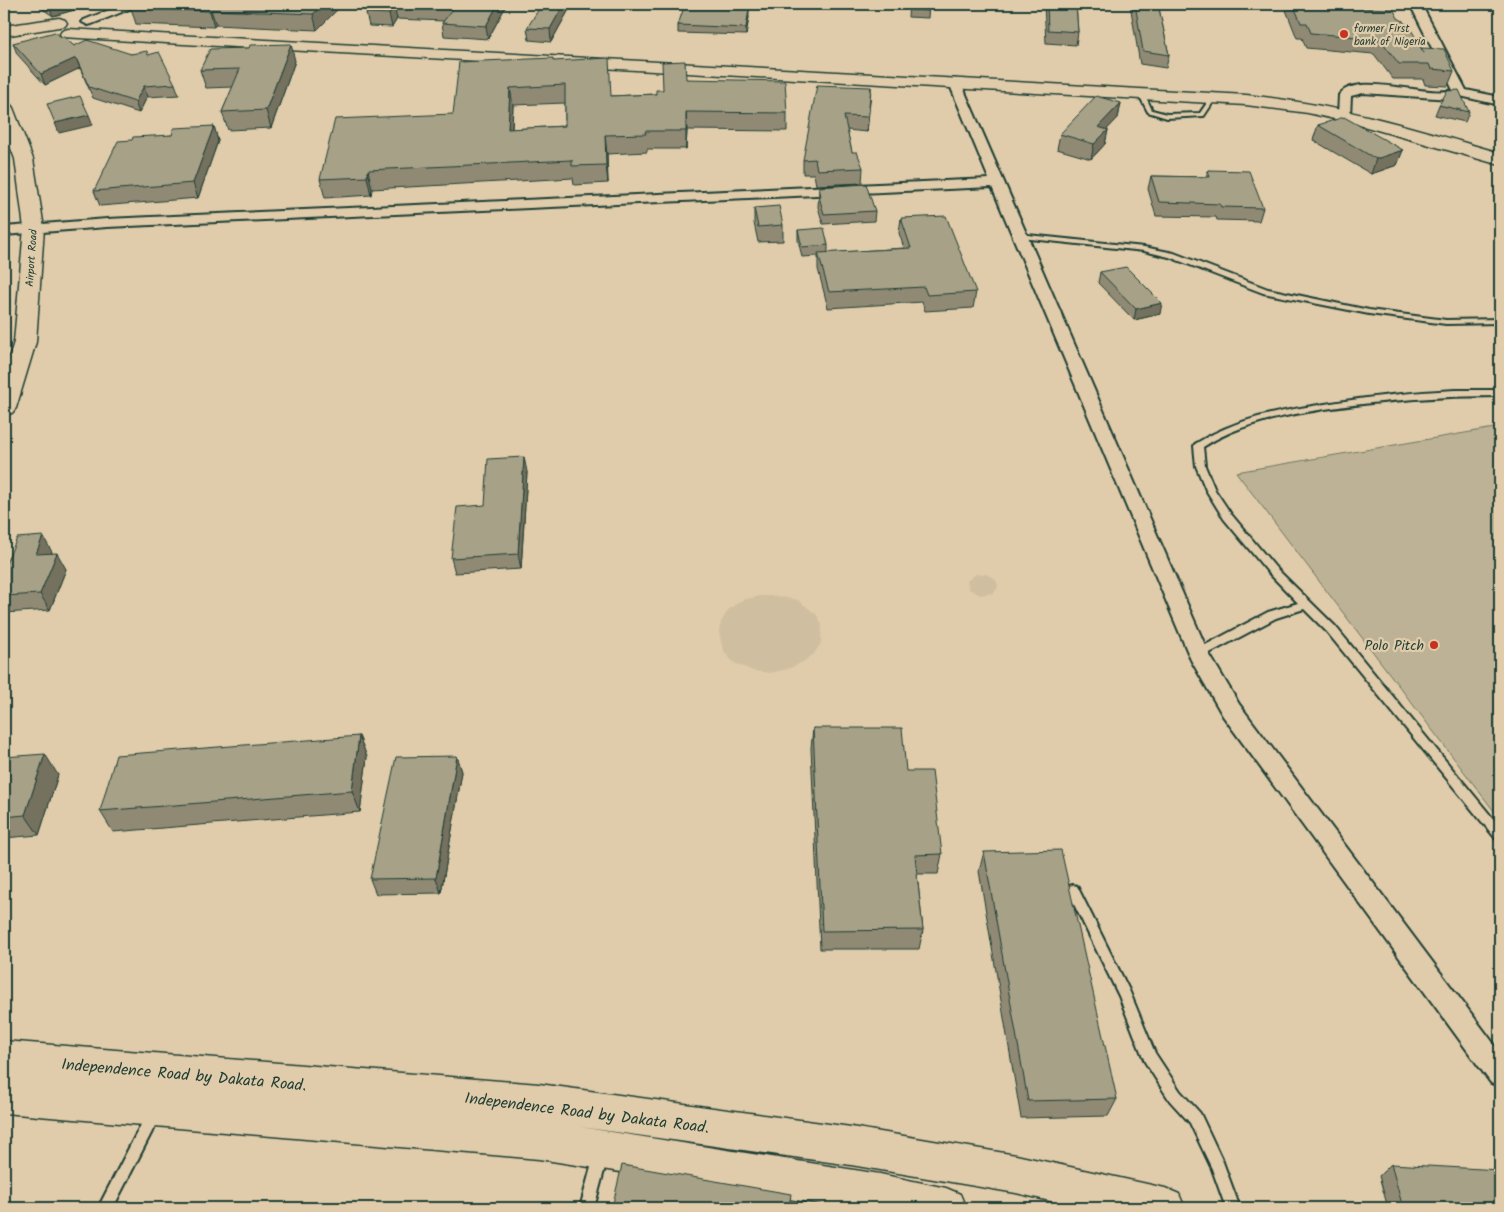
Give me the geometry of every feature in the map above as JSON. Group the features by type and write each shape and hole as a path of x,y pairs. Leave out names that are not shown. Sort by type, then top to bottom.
{"main road":[{"path":"4,31 72,26 107,30 1221,90 1294,98 1500,160"},
{"path":"4,40 72,26 99,37 1213,98 1345,112 1413,124 1500,150"},
{"name":"Airport Road","path":"4,108 24,158 34,228 25,342 4,408"},
{"name":"Independence Road by Dakata Road.","path":"4,1058 165,1092 539,1140 880,1194 946,1208"},
{"name":"Independence Road by Dakata Road.","path":"4,1095 165,1092 558,1105 852,1146 1016,1174 1165,1208"}],"street":[{"path":"72,26 114,4"},
{"path":"72,26 133,4"},
{"path":"1415,4 1460,86 1460,92"},
{"path":"955,83 1198,654 1231,710 1500,1074"},
{"path":"1345,112 1345,95 1350,91 1357,90 1450,95 1460,92 1500,101"},
{"path":"4,231 117,223 998,183"}],"lane":[{"path":"1021,236 1144,249 1171,255 1266,291 1361,310 1446,322 1500,321"},
{"path":"1500,393 1455,392 1384,396 1272,414 1212,436 1198,446 1197,454 1206,482 1215,499 1266,565 1304,605 1331,629 1500,836"},
{"path":"1198,654 1272,615 1304,605"},
{"path":"1073,890 1124,994 1150,1057 1175,1096 1195,1118 1218,1167 1232,1208"},
{"path":"105,1208 165,1092"},
{"path":"587,1208 602,1150"}],"shaded area":[{"name":"Polo Pitch","path":"1500,427 1500,819 1236,472"},
{"path":"976,574 986,574 994,578 998,587 994,593 980,595 969,589 967,581"},
{"path":"760,596 776,596 798,600 817,615 822,625 821,643 814,654 788,669 770,673 753,671 734,663 725,653 721,642 719,631 721,622 729,609 742,600"}],"building":[{"path":"44,4 62,4 49,7"},
{"path":"136,4 324,4 313,14 131,8"},
{"path":"373,4 498,4 486,26 442,23 453,9 394,7 389,14 366,13"},
{"path":"542,4 564,4 550,29 527,28"},
{"path":"685,4 749,9 746,28 678,25"},
{"path":"909,4 929,4 928,11 908,10"},
{"path":"1047,4 1076,4 1078,32 1048,30"},
{"path":"1135,4 1158,4 1169,55 1143,51"},
{"path":"1293,4 1361,4 1363,8 1393,9 1398,18 1405,24 1408,24 1421,48 1444,49 1454,71 1431,69 1429,64 1399,64 1380,39 1311,33 1307,23 1301,23"},
{"path":"55,32 74,46 87,40 131,54 147,51 148,55 159,52 175,84 144,86 135,102 89,87 76,58 41,74 13,43"},
{"path":"291,44 266,110 222,112 240,69 200,70 210,49 249,48 250,45"},
{"path":"553,58 553,61 609,58 611,96 656,94 656,90 663,90 662,62 685,61 686,79 785,81 787,113 686,112 686,131 645,131 646,134 605,135 606,165 572,166 572,160 368,170 367,177 320,179 335,119 453,114 459,62","holes":["565,85 565,126 508,129 510,88"]},
{"path":"817,85 871,87 868,117 844,116 852,152 857,152 863,168 817,170 815,159 803,160"},
{"path":"1459,90 1469,112 1439,105 1447,91"},
{"path":"80,96 89,115 55,123 47,104"},
{"path":"1096,96 1121,103 1098,127 1108,130 1094,144 1060,134"},
{"path":"1344,117 1403,150 1376,159 1318,125"},
{"path":"214,126 193,183 94,191 118,141 132,140 133,137 172,135 174,128"},
{"path":"1208,170 1249,171 1263,208 1221,207 1220,204 1159,202 1151,176 1210,177"},
{"path":"866,184 875,211 824,214 819,197 821,197 819,187"},
{"path":"779,206 783,225 758,227 754,208"},
{"path":"946,216 976,292 927,295 924,287 829,292 818,253 911,248 901,218"},
{"path":"824,228 828,245 802,247 798,230"},
{"path":"1126,267 1162,303 1136,309 1100,272"},
{"path":"524,457 518,554 451,558 457,507 485,505 488,459"},
{"path":"43,536 36,554 57,553 40,594 4,596 4,568 17,538"},
{"path":"813,728 902,728 906,771 932,771 942,854 915,855 923,930 822,931"},
{"path":"359,736 352,791 100,811 116,755"},
{"path":"45,754 25,815 4,817 4,757"},
{"path":"457,756 436,878 370,879 396,757"},
{"path":"1061,850 1117,1099 1028,1101 984,852"},
{"path":"1391,1164 1500,1170 1500,1208 1403,1208"},
{"path":"622,1165 791,1194 789,1208 612,1208"}],"place":[{"name":"former First bank of Nigeria","path":"1344,34"},
{"name":"Polo Pitch","path":"1434,645"}]}
